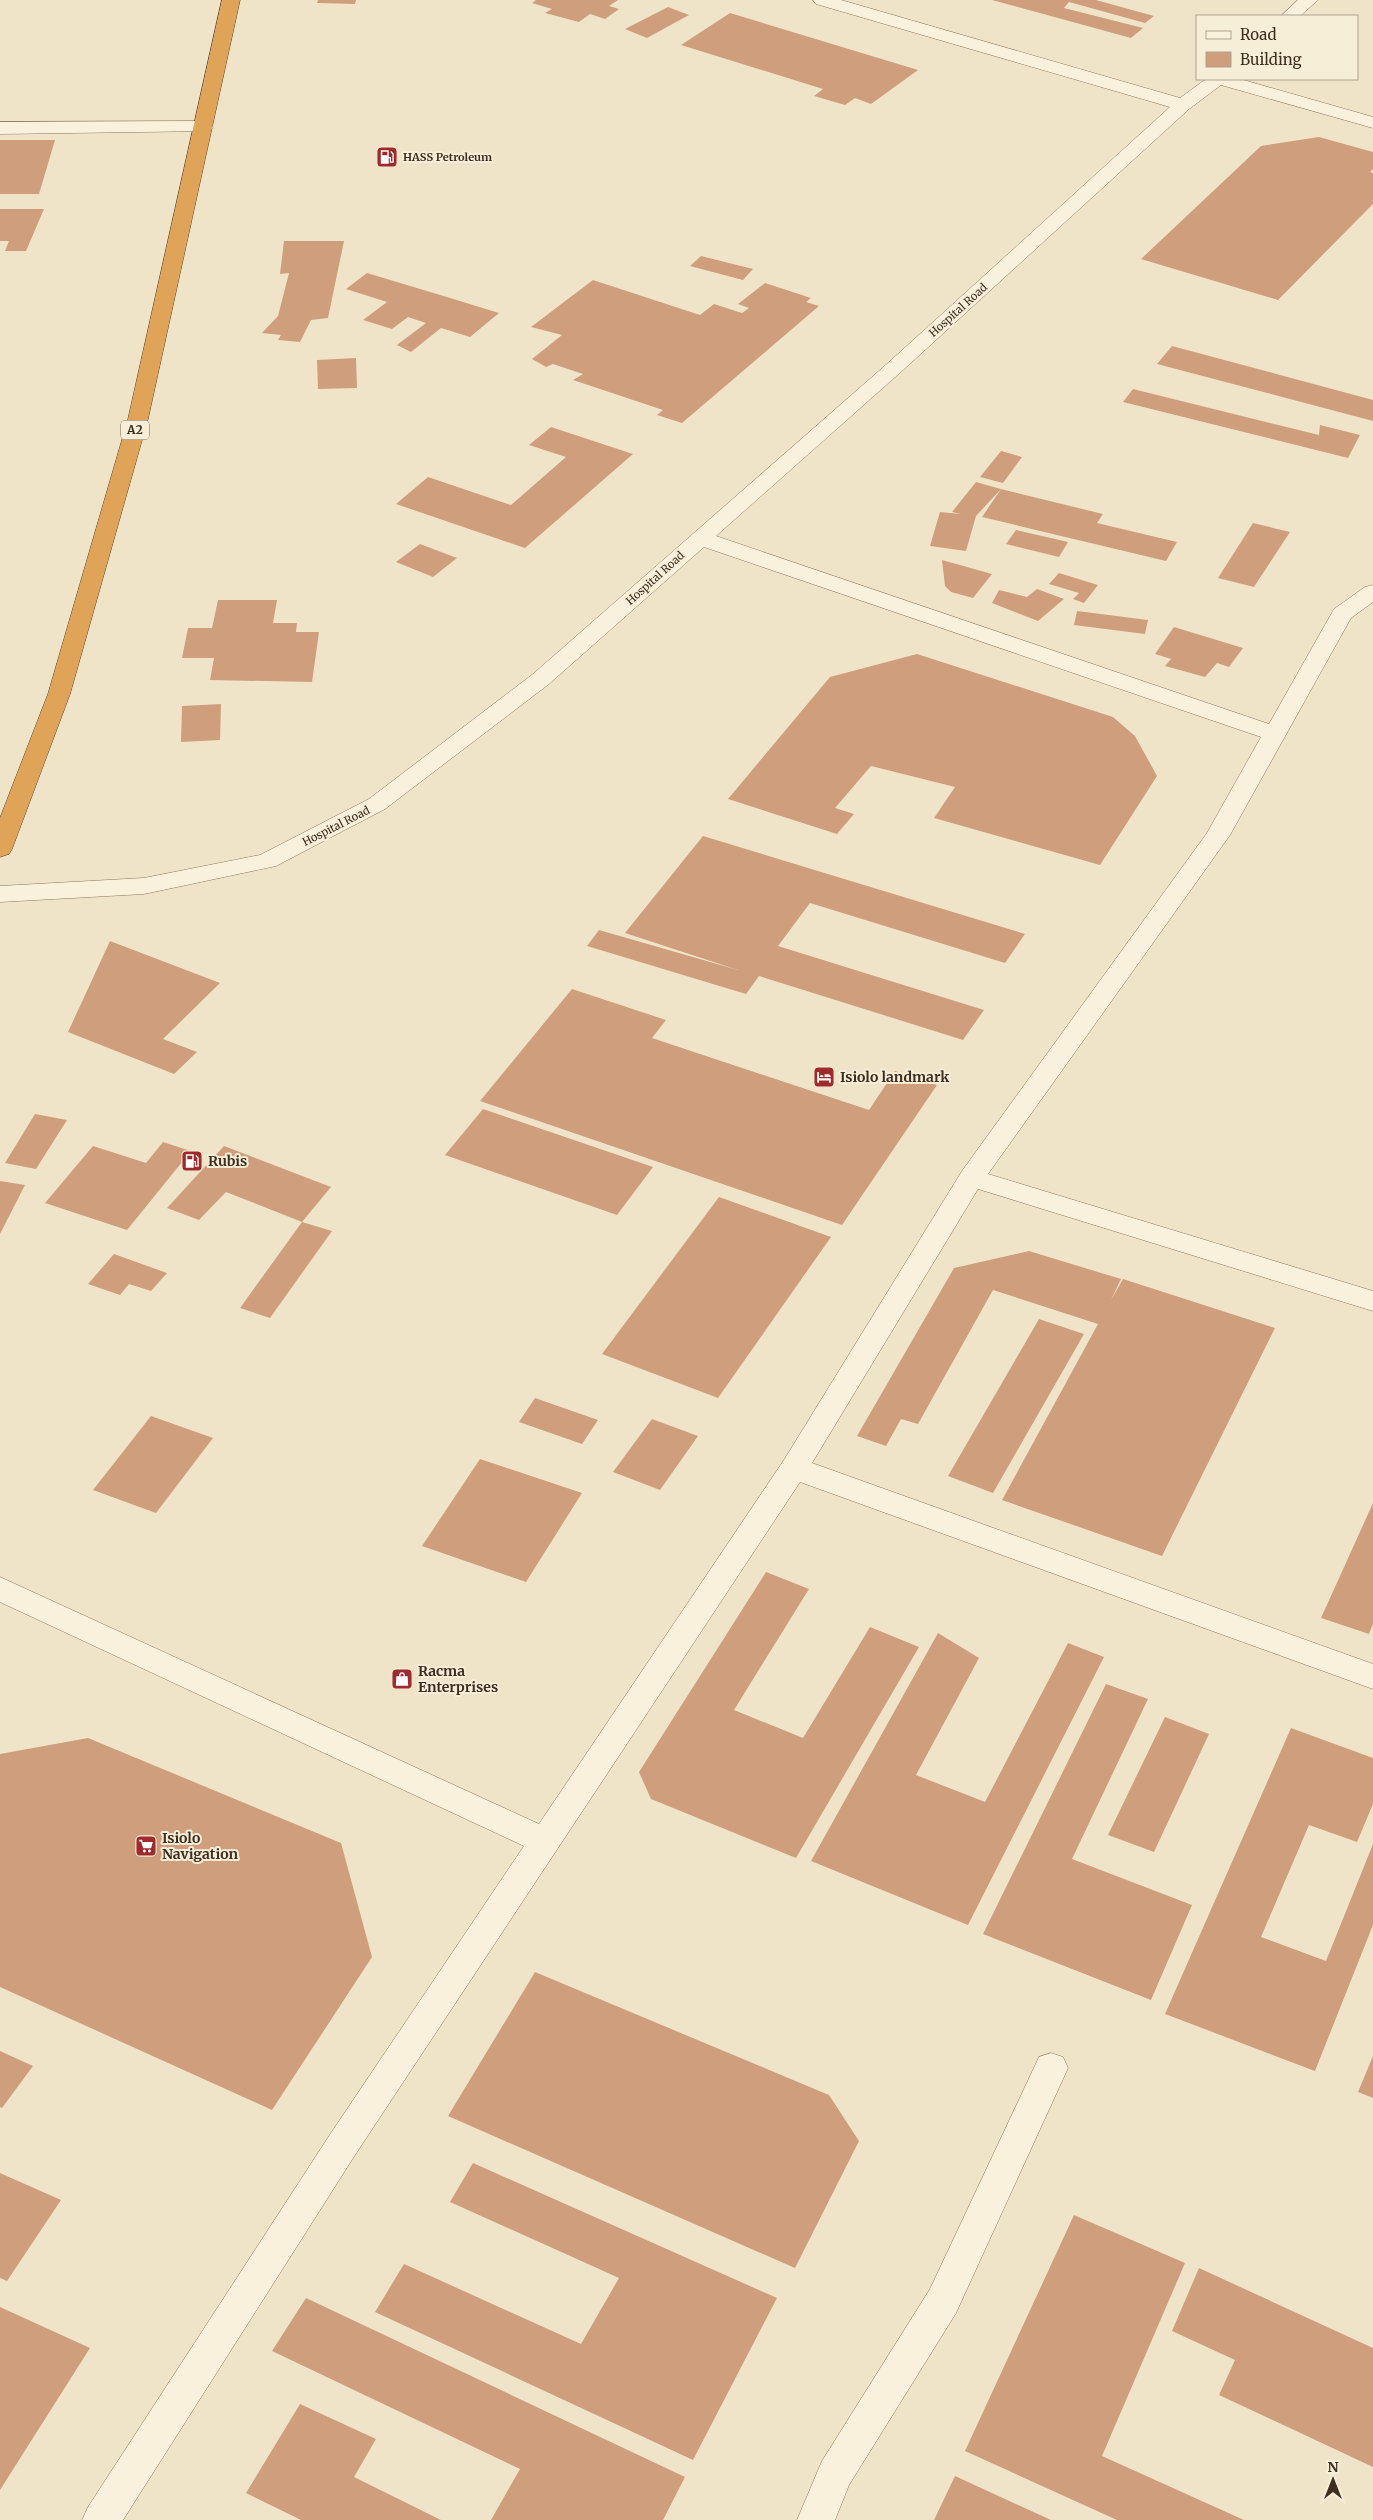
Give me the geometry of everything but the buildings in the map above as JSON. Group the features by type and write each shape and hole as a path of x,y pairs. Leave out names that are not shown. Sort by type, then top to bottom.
{"highway":[{"name":"A2","path":"0,849 59,694 135,429 231,0"}],"street":[{"path":"822,0 1183,105"},
{"path":"1291,15 1309,0"},
{"name":"Hospital Road","path":"0,894 144,886 267,861 377,804 541,679 895,367 1183,105 1216,80"},
{"path":"1224,80 1373,123"},
{"path":"0,128 204,127"},
{"path":"700,538 1276,734"},
{"path":"101,2520 343,2144 794,1468 971,1178 1218,835 1342,614 1373,592"},
{"path":"971,1178 1231,1256 1373,1302"},
{"path":"794,1468 1373,1677"},
{"path":"0,1589 546,1842"},
{"path":"816,2520 835,2474 943,2301 1051,2068"}],"place":[{"name":"HASS Petroleum","path":"387,157"},
{"name":"Isiolo landmark","path":"824,1077"},
{"name":"Rubis","path":"192,1161"},
{"name":"Racma Enterprises","path":"402,1679"},
{"name":"Isiolo Navigation","path":"146,1846"}]}
